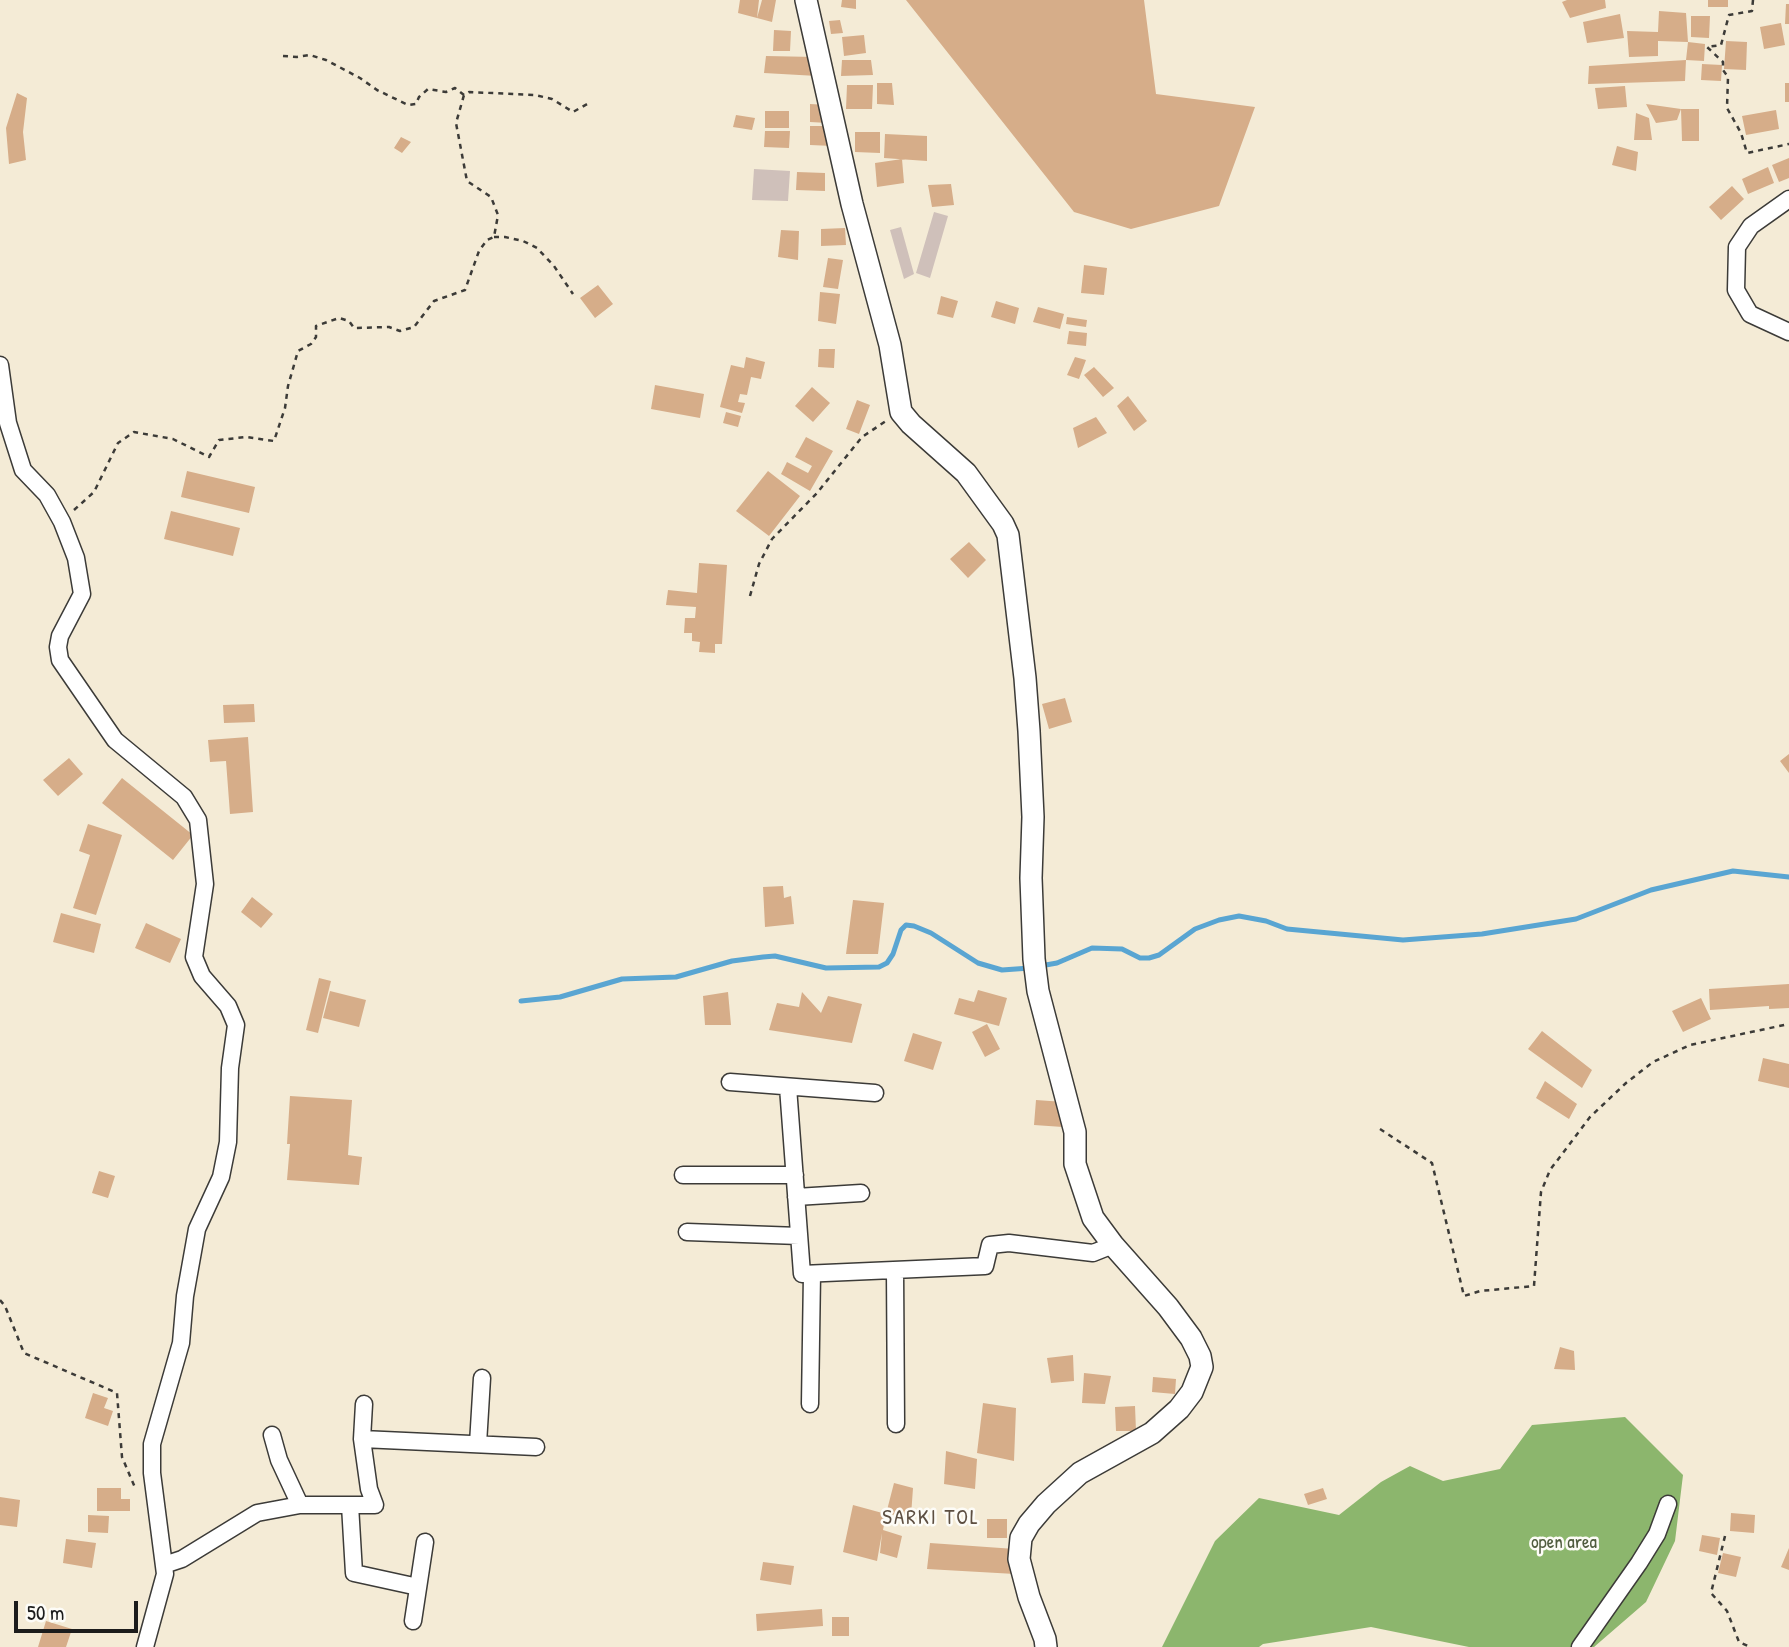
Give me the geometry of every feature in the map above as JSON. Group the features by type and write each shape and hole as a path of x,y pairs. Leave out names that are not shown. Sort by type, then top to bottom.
{"street":[{"path":"806,0 852,204 890,345 901,412 966,474 1009,535 1026,691 1033,817 1031,878 1034,959 1038,991 1075,1132 1075,1164 1093,1218 1191,1338 1202,1367 1192,1392 1179,1409 1152,1433 1080,1473 1028,1524 1021,1538 1019,1559 1046,1647"},
{"path":"1789,199 1751,226 1737,247 1736,290 1750,314 1789,332"},
{"path":"0,365 8,423 23,470 47,495 62,522 76,558 82,594 60,636 60,660 115,740 184,797 198,820 205,884 194,957 202,976 228,1006 236,1024 230,1068 228,1142 221,1177 197,1228 185,1296 181,1343 156,1422 152,1444 152,1473 164,1574 145,1647"},
{"path":"730,1082 875,1093"},
{"path":"788,1087 802,1275 985,1266 990,1245 1009,1243 1093,1253 1114,1245"},
{"path":"683,1175 794,1175"},
{"path":"796,1197 861,1193"},
{"path":"687,1232 799,1236"},
{"path":"895,1270 896,1424"},
{"path":"810,1404 812,1274"},
{"path":"478,1444 482,1378"},
{"path":"164,1565 182,1559 257,1513 300,1506 375,1505 369,1489 362,1439 363,1404"},
{"path":"272,1435 279,1460 300,1506"},
{"path":"362,1439 536,1447"},
{"path":"1580,1647 1657,1534 1668,1504"},
{"path":"350,1505 354,1573 418,1587"},
{"path":"413,1621 425,1542"}],"path":[{"path":"1753,0 1752,11 1729,15 1721,45 1707,47 1723,62 1723,70 1728,77 1727,108 1741,132 1747,153 1789,144"},
{"path":"283,55 310,55 326,60 408,105 416,104 428,89 446,92 455,88 464,94"},
{"path":"464,94 519,93 552,99 573,112 589,103"},
{"path":"464,94 456,123 460,155 467,181 491,197 498,215 494,237"},
{"path":"62,522 94,492 118,443 134,432 173,439 209,457 219,440 246,438 274,441 285,408 298,351 311,344 316,337 316,326 339,318 349,321 354,328 389,327 400,331 414,327 433,300 465,289 479,251 487,240 494,237 523,241 537,248 573,294"},
{"path":"750,596 759,564 772,540 817,493 862,437 901,412"},
{"path":"1380,1129 1432,1163 1464,1296 1480,1291 1534,1286 1541,1192 1550,1170 1590,1117 1653,1062 1690,1045 1789,1024"},
{"path":"0,1300 24,1353 117,1393 122,1457 136,1490 150,1506 158,1510"},
{"path":"1725,1536 1711,1593 1727,1611 1739,1642 1750,1647"}],"shaded area":[{"path":"754,169 790,171 788,201 752,200"},
{"path":"934,212 948,216 930,278 916,273"},
{"path":"901,227 914,274 904,279 890,230"}],"green space":[{"name":"open area","path":"1625,1417 1683,1475 1675,1541 1646,1602 1594,1647 1469,1647 1371,1627 1263,1644 1259,1647 1162,1647 1215,1541 1259,1498 1339,1515 1381,1482 1410,1466 1443,1481 1500,1469 1532,1425"}],"building":[{"path":"740,0 759,0 757,18 738,13"},
{"path":"762,0 776,0 772,22 757,18"},
{"path":"842,0 856,0 856,9 841,7"},
{"path":"906,0 1144,0 1156,94 1255,107 1219,206 1131,229 1074,212"},
{"path":"1605,0 1606,8 1570,18 1562,2"},
{"path":"1708,0 1728,0 1728,7 1708,7"},
{"path":"1786,4 1789,4 1789,24 1785,24"},
{"path":"1659,11 1686,13 1688,42 1658,41 1658,56 1629,57 1627,31 1658,32"},
{"path":"1620,14 1624,38 1587,43 1583,22"},
{"path":"1691,16 1710,16 1709,38 1691,37"},
{"path":"840,20 843,33 831,34 829,21"},
{"path":"1781,23 1785,45 1764,49 1760,27"},
{"path":"774,30 791,31 790,51 773,51"},
{"path":"864,35 866,53 844,56 842,37"},
{"path":"1726,41 1747,42 1746,70 1724,69"},
{"path":"1688,42 1705,44 1704,61 1686,60"},
{"path":"766,56 815,57 817,76 764,73"},
{"path":"842,60 871,60 873,75 841,76"},
{"path":"1686,60 1685,81 1588,84 1589,66"},
{"path":"1702,64 1722,65 1721,81 1701,80"},
{"path":"877,83 892,83 894,105 877,104"},
{"path":"1785,83 1789,83 1789,102 1785,102"},
{"path":"847,85 873,85 872,109 846,109"},
{"path":"1625,86 1627,107 1598,109 1595,88"},
{"path":"17,93 27,98 23,132 26,160 9,164 6,128"},
{"path":"810,104 828,105 828,123 810,122"},
{"path":"1646,104 1681,109 1677,120 1656,123"},
{"path":"1681,109 1699,109 1699,141 1682,141"},
{"path":"1776,110 1779,129 1746,135 1742,116"},
{"path":"765,111 789,111 789,128 765,128"},
{"path":"1636,113 1649,118 1652,140 1634,140"},
{"path":"736,115 755,118 752,130 733,127"},
{"path":"810,126 834,126 833,146 810,145"},
{"path":"765,131 790,131 789,148 764,147"},
{"path":"855,132 880,132 880,153 855,152"},
{"path":"885,134 927,136 927,161 884,158"},
{"path":"401,137 411,142 402,153 394,148"},
{"path":"1617,146 1638,152 1636,171 1612,165"},
{"path":"1789,158 1789,178 1779,182 1772,165"},
{"path":"902,159 904,183 877,187 875,163"},
{"path":"1768,167 1774,183 1748,194 1742,179"},
{"path":"797,172 825,173 825,191 796,190"},
{"path":"951,184 954,205 932,207 928,185"},
{"path":"1732,186 1744,199 1721,220 1709,207"},
{"path":"845,228 846,245 821,246 821,229"},
{"path":"781,230 799,231 798,260 778,257"},
{"path":"828,258 843,260 838,289 823,287"},
{"path":"1084,265 1107,268 1104,295 1081,293"},
{"path":"598,285 613,304 595,318 580,298"},
{"path":"820,292 840,294 836,324 818,321"},
{"path":"941,296 958,301 953,318 937,314"},
{"path":"996,301 1019,308 1015,324 991,317"},
{"path":"1038,307 1064,314 1060,329 1033,322"},
{"path":"1067,317 1087,320 1086,327 1066,324"},
{"path":"1069,331 1087,333 1086,346 1067,344"},
{"path":"819,349 835,349 834,368 818,367"},
{"path":"746,357 765,362 761,379 751,377 747,395 740,394 738,402 745,403 742,413 720,407 731,365 744,368"},
{"path":"1075,357 1086,360 1079,379 1067,375"},
{"path":"1094,367 1114,388 1103,397 1084,375"},
{"path":"655,385 704,394 700,418 651,409"},
{"path":"812,387 830,403 813,422 795,406"},
{"path":"1128,396 1147,421 1134,431 1117,406"},
{"path":"857,400 870,405 859,434 846,429"},
{"path":"726,412 741,416 738,427 723,423"},
{"path":"1096,417 1107,433 1078,448 1073,428"},
{"path":"806,437 833,451 810,491 781,474 787,462 808,473 812,466 795,457"},
{"path":"187,471 255,487 249,513 181,497"},
{"path":"768,471 800,496 769,536 736,511"},
{"path":"171,511 240,528 233,556 164,539"},
{"path":"969,542 986,560 968,578 950,559"},
{"path":"699,563 727,565 722,644 715,644 715,653 699,652 700,642 692,641 692,633 684,633 685,618 695,618 696,607 666,605 668,590 697,593"},
{"path":"1065,698 1072,722 1049,729 1042,704"},
{"path":"254,704 255,722 224,723 223,705"},
{"path":"248,737 253,812 230,814 226,761 210,762 208,740"},
{"path":"1789,754 1789,773 1780,761"},
{"path":"69,758 83,774 58,796 43,780"},
{"path":"122,778 193,835 173,860 102,803"},
{"path":"88,824 122,835 96,915 73,908 90,855 79,851"},
{"path":"783,886 784,898 791,896 794,924 765,927 763,887"},
{"path":"252,897 273,914 261,928 241,912"},
{"path":"853,900 884,903 878,954 846,954"},
{"path":"61,913 101,924 94,953 53,942"},
{"path":"146,923 181,939 170,963 135,948"},
{"path":"319,978 331,981 318,1033 306,1030"},
{"path":"1789,984 1789,1008 1769,1009 1769,1006 1710,1010 1709,989"},
{"path":"978,990 1007,998 999,1026 954,1014 959,998 974,1002"},
{"path":"330,991 366,1000 359,1027 323,1018"},
{"path":"728,992 731,1025 705,1025 703,996"},
{"path":"802,992 821,1013 828,996 862,1004 852,1043 769,1030 777,1003 799,1007"},
{"path":"1701,998 1711,1019 1683,1032 1672,1011"},
{"path":"987,1024 1000,1049 985,1057 972,1032"},
{"path":"1542,1031 1592,1070 1582,1088 1528,1049"},
{"path":"913,1033 942,1042 933,1070 904,1061"},
{"path":"1763,1058 1789,1064 1789,1088 1758,1081"},
{"path":"1545,1081 1577,1104 1569,1119 1536,1098"},
{"path":"290,1096 352,1100 348,1155 362,1157 359,1185 287,1180"},
{"path":"1036,1100 1064,1102 1063,1127 1034,1125"},
{"path":"99,1171 115,1176 108,1198 92,1193"},
{"path":"1560,1347 1574,1351 1575,1370 1554,1369"},
{"path":"1073,1355 1074,1381 1051,1383 1047,1358"},
{"path":"1084,1373 1111,1376 1105,1404 1082,1403"},
{"path":"1153,1377 1176,1379 1175,1394 1152,1392"},
{"path":"93,1393 108,1398 104,1408 113,1411 108,1426 85,1418"},
{"path":"983,1403 1016,1408 1014,1461 977,1453"},
{"path":"1135,1406 1136,1431 1116,1431 1115,1407"},
{"path":"946,1451 977,1459 975,1489 944,1484"},
{"path":"894,1483 913,1488 911,1516 886,1514"},
{"path":"97,1488 121,1488 121,1499 130,1499 130,1511 97,1511"},
{"path":"1323,1488 1327,1499 1308,1505 1304,1494"},
{"path":"0,1497 20,1500 17,1527 0,1525"},
{"path":"853,1505 886,1514 883,1530 902,1536 897,1558 880,1553 882,1533 877,1561 843,1552"},
{"path":"1731,1513 1755,1515 1754,1533 1730,1531"},
{"path":"88,1515 109,1516 108,1533 88,1532"},
{"path":"987,1519 1007,1519 1007,1538 987,1538"},
{"path":"1702,1535 1720,1538 1717,1555 1699,1551"},
{"path":"66,1539 96,1543 92,1568 63,1563"},
{"path":"930,1543 1015,1549 1015,1574 927,1569"},
{"path":"1789,1548 1789,1570 1781,1567"},
{"path":"1723,1553 1741,1557 1736,1577 1718,1573"},
{"path":"763,1562 794,1566 791,1585 760,1580"},
{"path":"822,1609 823,1626 757,1631 756,1614"},
{"path":"832,1617 849,1617 849,1636 832,1636"},
{"path":"46,1621 72,1629 66,1647 38,1647"}],"waterway":[{"path":"1040,966 1057,963 1092,948 1122,949 1140,958 1149,958 1159,955 1195,929 1239,916 1266,921 1287,929 1403,940 1482,934 1576,919 1651,890 1733,871 1789,877"},
{"path":"521,1001 560,997 622,979 676,977 732,961 763,957 775,956 826,968 879,967 887,963 893,954 901,930 906,925 931,933 978,963 1002,970 1030,968"}],"district":[{"name":"SARKI TOL","path":"931,1518"}]}
